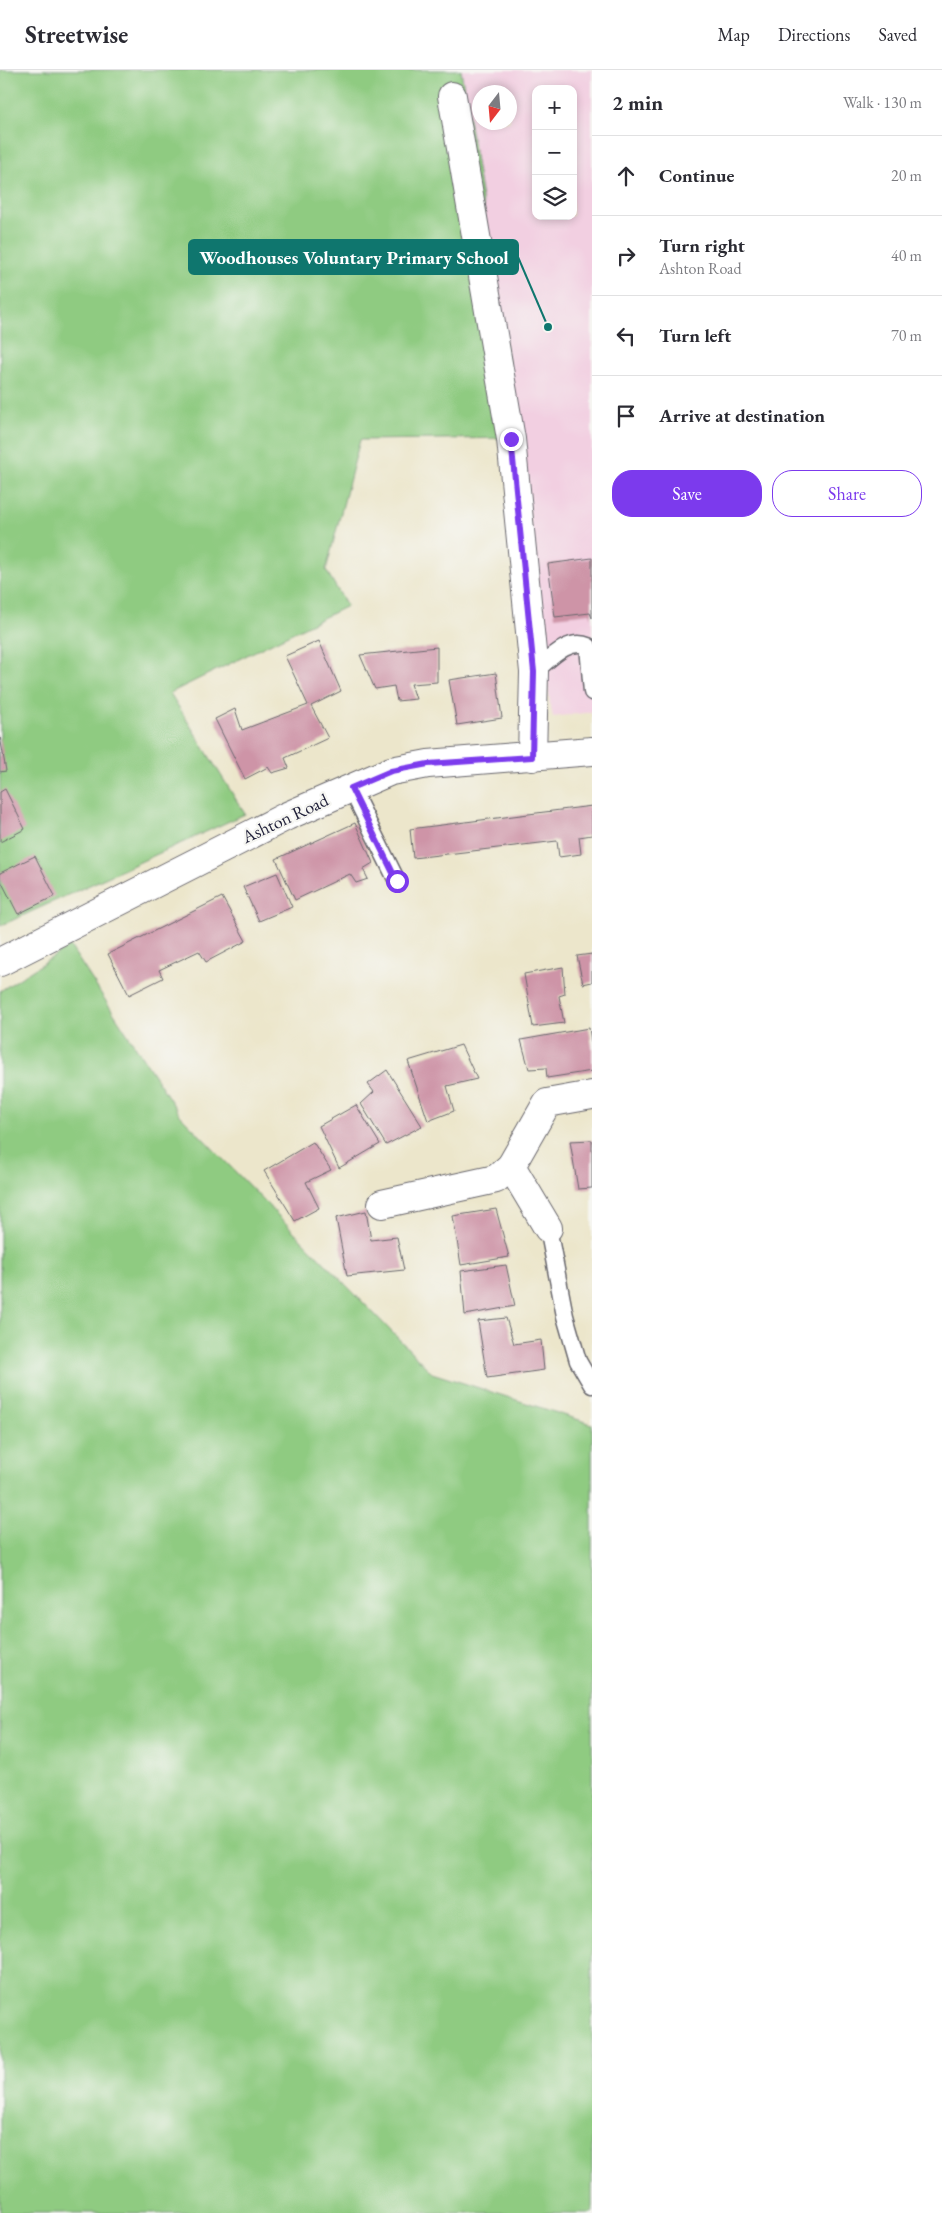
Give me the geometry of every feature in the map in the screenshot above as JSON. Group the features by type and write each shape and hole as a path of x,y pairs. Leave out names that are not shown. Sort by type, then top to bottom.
{"street":[{"path":"452,96 511,439 534,672 532,757"},
{"name":"Ashton Road","path":"0,962 287,816 391,771 428,764 532,757 592,750"},
{"path":"382,1204 496,1178 511,1166 548,1103 592,1095"},
{"path":"511,1166 548,1228"}],"lane":[{"path":"534,672 570,645 580,642 588,646 592,692"},
{"path":"351,788 397,881"},
{"path":"548,1228 564,1316 578,1361 592,1385"}],"shaded area":[{"path":"461,70 592,70 592,712 553,717 521,438"}],"green space":[{"path":"0,70 461,70 521,438 360,440 326,570 347,606 170,693 245,814 0,926"},
{"path":"70,946 180,1115 432,1373 592,1424 592,2213 0,2213 0,991"}],"building":[{"path":"592,558 592,618 590,613 555,617 548,564"},
{"path":"319,641 341,691 311,706 328,738 285,758 289,768 272,773 268,767 245,779 215,719 235,709 242,730 308,705 285,656"},
{"path":"437,647 437,682 411,684 416,699 397,701 394,686 375,689 360,655"},
{"path":"496,673 502,718 457,725 449,680"},
{"path":"0,736 6,771 0,772"},
{"path":"5,789 25,829 0,842 0,792"},
{"path":"592,806 592,835 579,837 581,854 559,857 557,841 413,858 410,829"},
{"path":"355,823 373,863 363,869 368,879 356,883 350,874 295,900 276,859"},
{"path":"35,856 55,896 18,914 0,879 0,873"},
{"path":"277,873 292,907 259,921 243,887"},
{"path":"222,897 246,941 206,962 199,951 159,970 163,978 129,995 108,954"},
{"path":"592,954 592,982 583,984 577,956"},
{"path":"563,967 565,994 559,996 564,1023 533,1027 524,974"},
{"path":"589,1028 592,1047 592,1071 547,1078 546,1068 529,1069 521,1040"},
{"path":"461,1045 477,1079 447,1086 454,1111 428,1121 408,1061"},
{"path":"387,1070 422,1126 386,1145 361,1104 374,1092 368,1084"},
{"path":"356,1105 380,1144 339,1168 319,1126"},
{"path":"592,1140 592,1188 578,1189 570,1141"},
{"path":"313,1142 331,1170 306,1182 319,1208 295,1221 264,1171"},
{"path":"496,1209 509,1257 461,1265 453,1216"},
{"path":"366,1211 371,1240 397,1237 404,1270 347,1276 336,1218"},
{"path":"506,1265 515,1306 465,1315 461,1271"},
{"path":"506,1318 514,1344 541,1340 544,1370 487,1378 478,1321"}],"place":[{"name":"Woodhouses Voluntary Primary School","path":"548,327"}],"route":[{"path":"397,881 351,788 391,771 428,764 532,757 534,672 511,439"}]}
